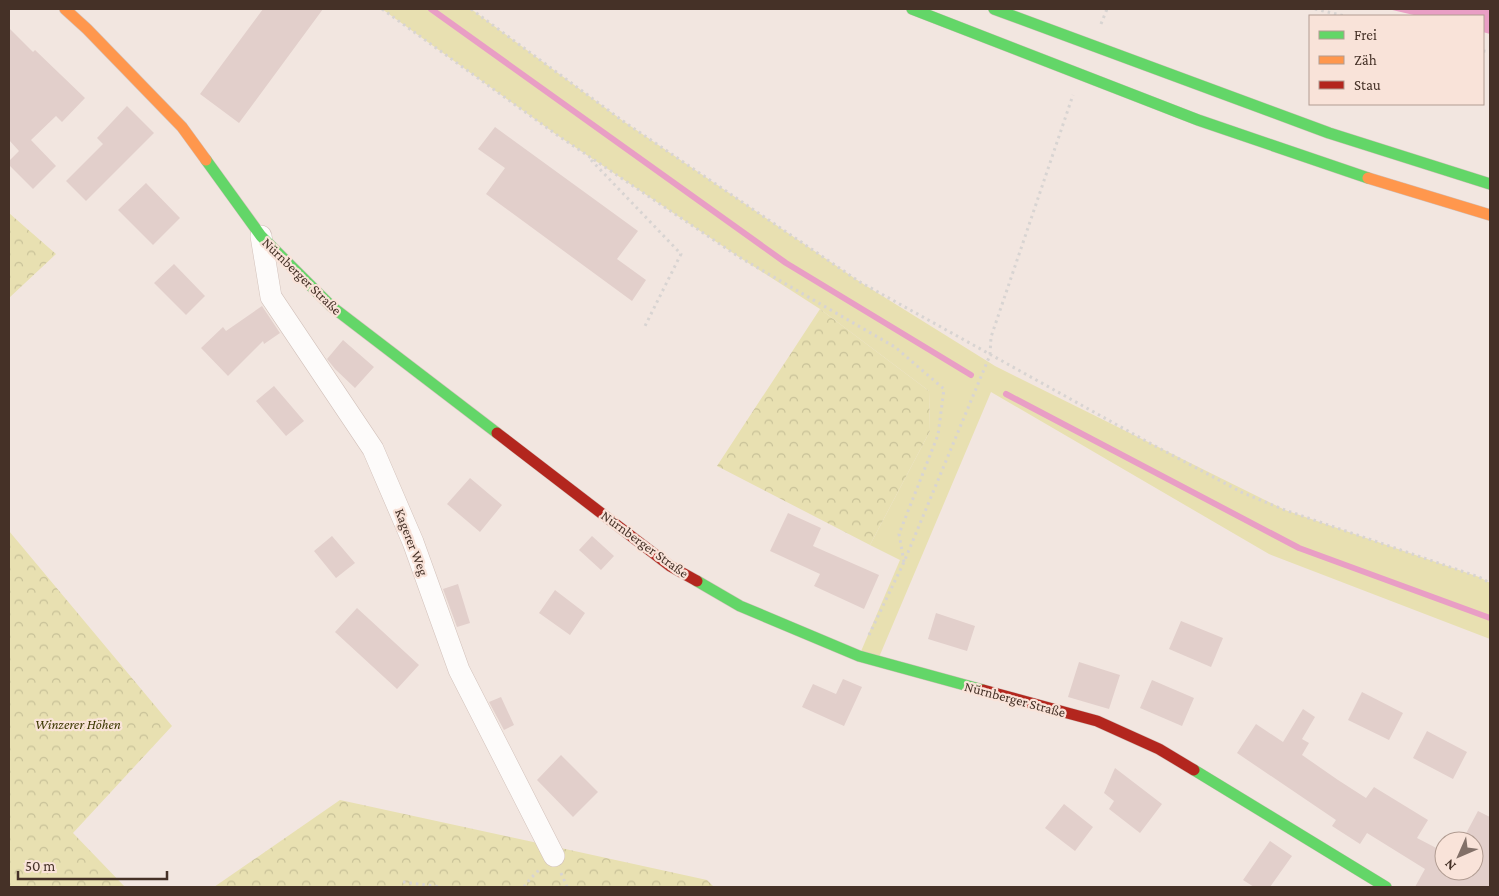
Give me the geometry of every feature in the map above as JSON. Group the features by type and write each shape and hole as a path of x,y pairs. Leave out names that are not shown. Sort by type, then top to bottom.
{"street":[{"name":"Nürnberger Straße","path":"65,9 182,127 261,236 331,306 670,566 740,606 859,656 1097,721 1158,749 1386,887"},
{"path":"912,9 1173,110 1336,168 1490,215"},
{"path":"994,9 1329,133 1490,184"},
{"name":"Kagerer Weg","path":"261,236 271,297 373,449 413,542 458,670 554,856"}],"path":[{"path":"382,9 585,154 740,257 895,347 944,389 938,435 899,534 904,562"},
{"path":"471,9 623,121 852,277 990,355 1243,493 1285,510 1479,577 1490,583"},
{"path":"1099,29 1107,9"},
{"path":"1315,9 1341,15"},
{"path":"859,656 904,562 990,355 991,337 1073,95"},
{"path":"585,154 681,254 645,326"},
{"path":"403,882 442,887"}],"green space":[{"path":"382,9 471,9 623,121 860,282 995,366 1285,510 1479,577 1490,583 1490,639 1269,554 991,392 877,662 859,656 900,560 870,545 930,431 929,391 820,309 557,135"},
{"path":"9,213 56,254 9,298"},
{"path":"820,309 929,391 930,431 870,545 717,466"},
{"name":"Winzerer Höhen","path":"9,531 172,726 73,833 125,887 9,887"},
{"path":"340,800 707,880 714,887 214,887"}],"shaded area":[{"path":"1388,9 1490,9 1490,34 1484,32 1484,15 1414,15"}],"building":[{"path":"263,9 323,9 239,123 200,94"},
{"path":"9,28 85,98 62,122 56,116 31,140 56,166 33,189 9,165 9,161 19,151 9,140"},
{"path":"127,106 154,133 86,201 66,181 103,144 97,138"},
{"path":"495,127 638,231 617,259 646,280 632,301 486,194 505,168 478,149"},
{"path":"146,183 180,218 153,245 118,210"},
{"path":"174,264 205,296 186,315 154,283"},
{"path":"262,306 280,333 264,344 263,341 228,376 201,348 223,327 226,331"},
{"path":"343,340 374,367 355,388 327,359"},
{"path":"274,386 304,421 286,436 256,401"},
{"path":"470,478 502,505 480,532 447,504"},
{"path":"788,513 821,528 813,546 879,575 864,609 814,586 820,574 770,551"},
{"path":"332,536 355,563 336,578 314,551"},
{"path":"592,536 614,556 601,570 579,550"},
{"path":"458,584 470,623 457,627 443,589"},
{"path":"555,590 585,613 570,635 539,613"},
{"path":"357,608 419,665 397,689 335,632"},
{"path":"936,613 975,626 967,651 928,639"},
{"path":"1181,621 1223,638 1211,667 1169,649"},
{"path":"1079,662 1120,675 1109,709 1068,697"},
{"path":"843,679 862,687 844,726 802,707 813,684 836,694"},
{"path":"1152,680 1194,698 1182,726 1140,708"},
{"path":"1362,692 1403,713 1389,740 1348,720"},
{"path":"501,697 514,725 504,730 489,702"},
{"path":"1303,709 1315,717 1302,739 1309,743 1302,755 1366,798 1374,787 1428,820 1417,838 1434,847 1434,881 1484,881 1484,831 1467,831 1478,811 1490,817 1490,887 1415,887 1425,869 1367,833 1360,844 1332,826 1336,820 1237,753 1256,724 1283,742"},
{"path":"1427,731 1467,752 1453,779 1413,758"},
{"path":"561,755 598,792 573,817 537,780"},
{"path":"1115,768 1162,804 1140,833 1109,809 1114,801 1104,793"},
{"path":"1064,804 1093,827 1075,851 1045,828"},
{"path":"1270,841 1292,856 1270,887 1254,887 1243,880"}],"waterway":[{"path":"431,9 786,263 971,375"},
{"path":"1006,394 1299,548 1490,618"}],"traffic: fast":[{"path":"912,9 1198,120 1368,178"},
{"path":"994,9 1329,133 1490,184"},
{"path":"206,160 261,236 331,306 497,433"},
{"path":"697,581 740,606 859,656 983,690"},
{"path":"1194,770 1386,887"}],"traffic: slow":[{"path":"65,9 87,29 182,127 206,160"},
{"path":"1368,178 1490,215"}],"traffic: jam":[{"path":"497,433 670,566 697,581"},
{"path":"983,690 1097,721 1159,749 1194,770"}]}
